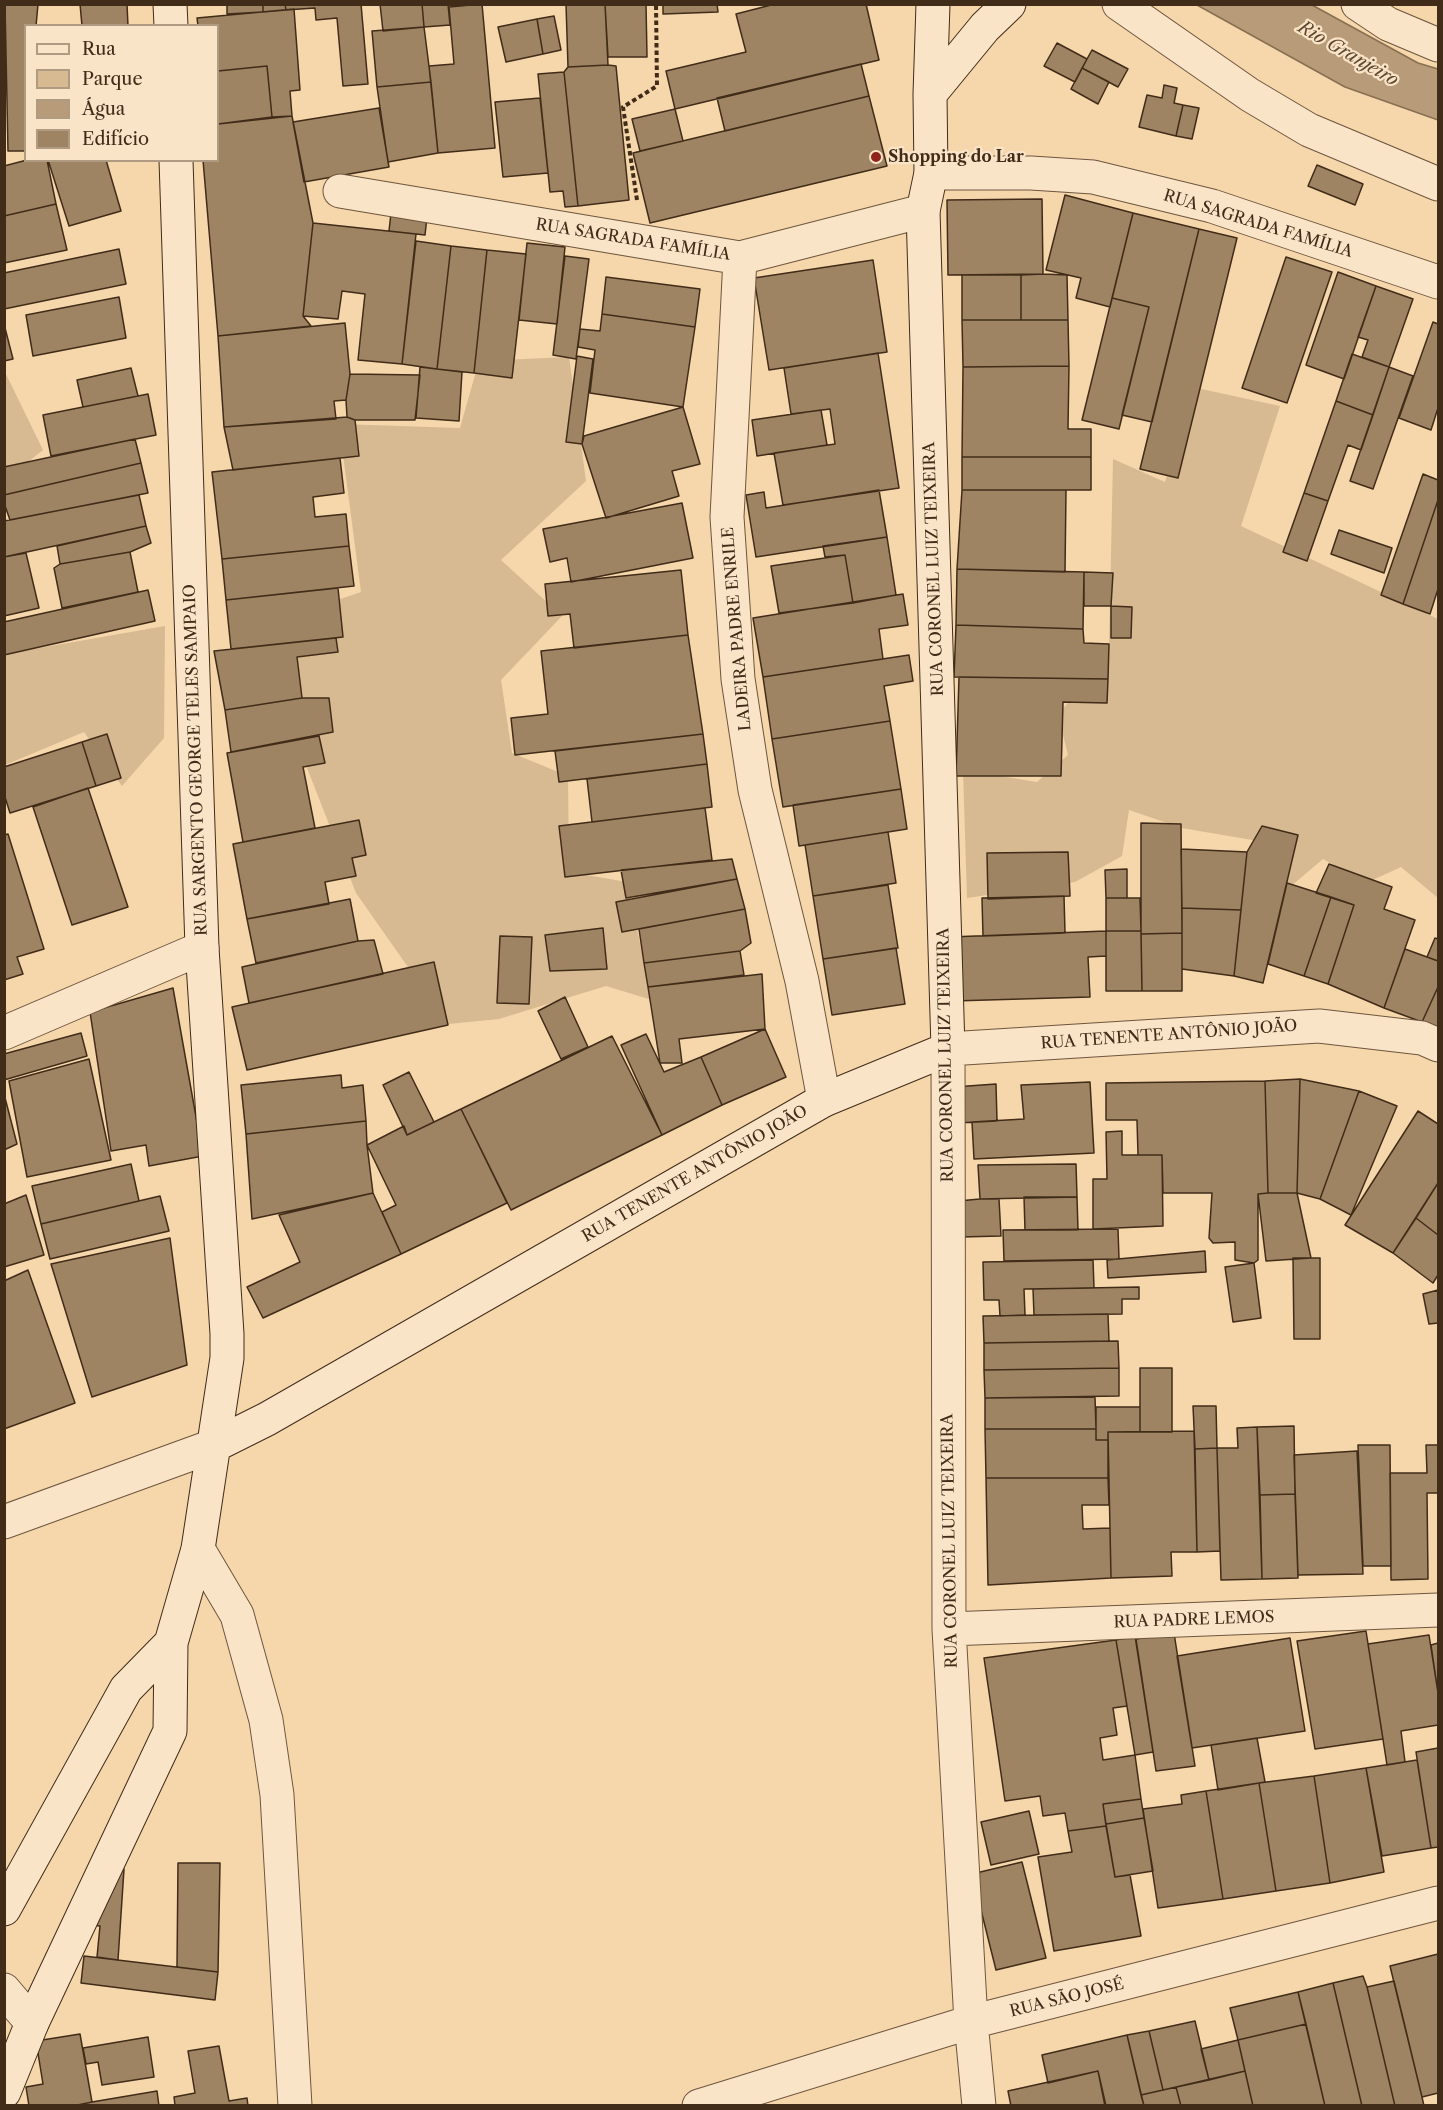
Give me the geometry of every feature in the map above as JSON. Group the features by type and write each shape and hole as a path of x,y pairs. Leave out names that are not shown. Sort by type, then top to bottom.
{"street":[{"path":"170,4 171,24"},
{"name":"RUA CORONEL LUIZ TEIXEIRA","path":"933,4 930,94 931,173 923,211 948,1049 949,1629 971,2022 979,2106"},
{"path":"930,94 986,27 1009,4"},
{"path":"1119,4 1250,95 1308,130 1438,184"},
{"path":"1358,4 1388,24 1438,45"},
{"name":"RUA SARGENTO GEORGE TELES SAMPAIO","path":"171,1643 198,1549 227,1358 202,948 176,162"},
{"name":"RUA SAGRADA FAMÍLIA","path":"931,173 1031,173 1093,177 1212,206 1438,282"},
{"name":"RUA SAGRADA FAMÍLIA","path":"340,191 740,258 923,211"},
{"name":"LADEIRA PADRE ENRILE","path":"740,258 727,517 738,679 755,790 802,981 824,1100"},
{"path":"4,1033 202,948"},
{"name":"RUA TENENTE ANTÔNIO JOÃO","path":"4,1522 213,1446 277,1413 824,1100 948,1049 1319,1026 1422,1038 1438,1045"},
{"path":"198,1549 237,1614 266,1720 277,1795 295,2106"},
{"name":"RUA PADRE LEMOS","path":"949,1629 1438,1610"},
{"path":"4,1909 126,1689 171,1643"},
{"path":"4,2092 32,2023 170,1731 171,1643"},
{"name":"RUA SÃO JOSÉ","path":"699,2106 971,2022 1438,1903"},
{"path":"4,1990 32,2023"}],"path":[{"path":"638,209 623,107 657,86 656,4"}],"green space":[{"path":"569,357 586,481 501,560 562,616 501,680 512,753 568,776 569,872 627,882 652,1000 606,986 499,1019 448,1024 356,893 280,699 311,609 361,592 339,424 460,428 479,361"},
{"path":"4,370 43,450 5,480 4,480"},
{"path":"1192,387 1280,406 1241,526 1438,619 1438,898 1401,867 1366,883 1323,859 1270,904 1258,841 1182,828 1129,810 1122,856 1075,882 967,898 963,770 1037,782 1068,755 1058,715 1109,652 1113,459 1165,482"},
{"path":"165,626 164,738 122,786 84,732 5,765 5,654"}],"water":[{"name":"Rio Granjeiro","path":"1197,5 1312,5 1418,63 1438,69 1438,120 1345,87"}],"building":[{"path":"5,4 38,4 36,24 24,24 24,151 8,151"},
{"path":"80,4 127,4 128,24 82,24"},
{"path":"227,4 263,4 263,12 227,14"},
{"path":"263,4 285,4 286,10 263,12"},
{"path":"285,4 361,4 368,84 343,86 337,18 316,20 315,8 286,10"},
{"path":"380,4 422,4 424,27 383,31"},
{"path":"422,4 448,4 450,25 424,27"},
{"path":"482,4 495,148 438,153 429,66 454,64 449,7"},
{"path":"566,4 605,4 608,65 568,67"},
{"path":"605,4 646,4 647,57 608,57"},
{"path":"663,4 717,4 718,12 663,14"},
{"path":"775,4 866,4 879,60 675,109 666,71 746,52 736,14"},
{"path":"294,9 300,90 290,91 292,116 272,117 267,66 219,71 219,24 198,24 197,18"},
{"path":"554,16 561,50 543,54 537,19"},
{"path":"537,19 543,54 506,62 498,27"},
{"path":"424,27 431,82 377,87 372,31"},
{"path":"1057,43 1087,59 1075,82 1044,66"},
{"path":"1092,50 1128,69 1118,87 1082,68"},
{"path":"861,64 869,96 725,131 717,98"},
{"path":"267,66 272,117 219,124 219,71"},
{"path":"616,66 629,200 578,206 564,72 568,67"},
{"path":"1082,68 1109,82 1098,104 1071,89"},
{"path":"564,72 578,206 565,207 563,191 550,192 538,74"},
{"path":"431,82 438,153 388,162 377,87"},
{"path":"1164,85 1177,88 1174,103 1183,105 1176,136 1139,127 1147,95 1162,98"},
{"path":"869,96 887,166 650,223 633,153"},
{"path":"540,98 548,173 503,177 495,102"},
{"path":"1183,105 1199,108 1192,139 1176,136"},
{"path":"379,108 389,167 304,182 293,122"},
{"path":"675,109 683,141 640,151 632,119"},
{"path":"292,116 313,223 303,316 311,326 218,336 203,162 219,162 219,124"},
{"path":"24,161 47,162 56,204 4,216 4,166"},
{"path":"49,162 107,162 121,211 69,226"},
{"path":"1317,165 1363,184 1355,205 1308,186"},
{"path":"1065,195 1133,213 1110,307 1076,298 1081,278 1046,270"},
{"path":"1042,199 1043,274 948,275 947,200"},
{"path":"56,204 67,250 4,263 4,216"},
{"path":"392,204 428,208 425,235 389,231"},
{"path":"1133,213 1199,229 1152,422 1122,415 1149,307 1112,298"},
{"path":"313,223 416,234 402,364 358,360 365,294 342,291 338,319 303,316"},
{"path":"1199,229 1237,238 1178,478 1140,469"},
{"path":"416,241 451,246 437,369 402,364"},
{"path":"527,243 565,247 557,324 519,320"},
{"path":"451,246 487,250 474,373 437,369"},
{"path":"119,249 126,284 4,309 4,273"},
{"path":"487,250 526,254 512,378 474,373"},
{"path":"565,256 589,259 576,359 553,355"},
{"path":"1286,257 1332,272 1287,403 1242,388"},
{"path":"873,260 887,352 769,370 754,278"},
{"path":"1338,272 1376,286 1344,379 1306,365"},
{"path":"962,275 1021,275 1021,320 962,320"},
{"path":"1021,275 1067,275 1068,320 1021,320"},
{"path":"606,277 700,289 695,327 602,314"},
{"path":"1376,286 1413,299 1389,367 1362,357 1368,340 1358,337"},
{"path":"119,297 126,338 33,356 26,315"},
{"path":"1112,298 1149,307 1119,429 1082,420"},
{"path":"602,314 695,327 683,407 590,393 595,350 578,347 580,329 600,331"},
{"path":"962,320 1068,320 1069,366 963,367"},
{"path":"1433,322 1438,324 1438,408 1431,430 1399,418"},
{"path":"345,323 350,374 346,400 334,401 336,419 224,427 218,336"},
{"path":"4,324 13,359 4,361"},
{"path":"878,353 899,488 783,505 774,453 835,444 830,409 791,414 784,368"},
{"path":"1352,354 1389,367 1373,415 1336,401"},
{"path":"577,356 593,359 582,444 566,442"},
{"path":"1069,366 1068,429 1091,429 1091,457 962,457 963,367"},
{"path":"420,367 462,372 459,421 416,418"},
{"path":"1389,367 1413,376 1373,489 1350,481"},
{"path":"131,368 138,396 83,407 77,380"},
{"path":"350,374 420,375 415,420 355,420 347,417 346,400"},
{"path":"148,394 156,435 51,456 43,415"},
{"path":"1336,401 1373,415 1361,450 1348,445 1328,501 1304,493"},
{"path":"683,407 700,464 672,471 679,496 606,518 582,444 584,436"},
{"path":"821,410 827,445 757,456 752,420"},
{"path":"347,417 355,420 359,456 233,470 224,427"},
{"path":"135,439 141,463 4,495 4,467"},
{"path":"962,457 1091,457 1091,490 962,490"},
{"path":"340,458 344,493 313,497 315,517 346,514 349,546 222,559 212,472"},
{"path":"141,463 148,493 10,520 4,503 4,495"},
{"path":"1423,474 1438,480 1438,500 1403,604 1381,595"},
{"path":"879,490 887,537 756,557 746,495 764,492 766,508"},
{"path":"962,490 1066,490 1065,572 957,569"},
{"path":"1304,493 1328,501 1307,561 1283,552"},
{"path":"139,495 146,526 4,557 4,521"},
{"path":"1438,500 1438,589 1430,614 1403,604"},
{"path":"682,503 693,558 571,582 567,558 550,562 543,529"},
{"path":"146,526 151,543 130,552 60,564 57,546"},
{"path":"1339,530 1392,548 1384,573 1331,554"},
{"path":"887,537 896,595 853,603 845,555 825,557 823,546"},
{"path":"349,546 354,586 226,600 222,559"},
{"path":"130,552 138,592 62,608 54,568 60,564"},
{"path":"26,553 39,608 4,616 4,557"},
{"path":"845,555 853,603 779,613 771,566"},
{"path":"957,569 1084,572 1083,629 956,625"},
{"path":"681,570 688,635 574,648 570,614 548,616 545,584"},
{"path":"1084,572 1113,573 1111,606 1084,606"},
{"path":"338,588 343,637 231,649 226,600"},
{"path":"148,590 155,621 4,655 4,622"},
{"path":"903,594 908,625 879,629 883,659 763,677 753,618"},
{"path":"1111,606 1132,607 1131,638 1111,638"},
{"path":"956,625 1083,629 1084,643 1109,644 1108,679 954,677"},
{"path":"688,635 703,734 515,755 511,718 548,714 541,651"},
{"path":"336,638 338,652 297,657 302,698 225,710 214,651"},
{"path":"909,655 913,681 884,686 890,721 772,739 763,677"},
{"path":"959,677 1108,679 1107,703 1063,702 1061,776 956,776"},
{"path":"302,698 329,698 333,732 231,752 225,710"},
{"path":"890,721 901,789 783,807 772,739"},
{"path":"107,734 121,778 96,786 82,742"},
{"path":"703,734 707,764 559,782 555,751"},
{"path":"319,736 325,763 303,767 315,828 243,842 227,753"},
{"path":"82,742 96,786 10,813 4,794 4,767"},
{"path":"707,764 712,807 592,822 587,779"},
{"path":"88,788 128,907 72,925 33,807"},
{"path":"901,789 907,829 799,846 793,805"},
{"path":"705,808 712,860 565,877 559,826"},
{"path":"359,820 366,855 352,858 356,876 325,882 329,904 247,919 233,844"},
{"path":"1141,823 1181,824 1182,933 1141,934"},
{"path":"1262,826 1298,835 1263,983 1234,976 1247,852"},
{"path":"888,832 896,883 813,896 805,845"},
{"path":"8,834 44,949 17,957 23,974 4,980 4,835"},
{"path":"1181,849 1247,852 1241,910 1182,908"},
{"path":"1068,852 1070,896 988,899 987,853"},
{"path":"732,859 737,879 626,898 621,870"},
{"path":"1329,864 1392,887 1384,909 1415,920 1384,1008 1328,984 1354,905 1316,893"},
{"path":"1127,869 1127,898 1106,898 1105,870"},
{"path":"737,879 745,909 622,932 616,902"},
{"path":"1287,883 1331,897 1304,976 1268,964"},
{"path":"888,885 898,948 823,959 813,896"},
{"path":"1064,896 1065,933 983,936 982,898"},
{"path":"1331,897 1354,905 1328,984 1304,976"},
{"path":"1106,898 1140,898 1141,931 1106,931"},
{"path":"350,899 358,941 256,963 247,919"},
{"path":"1182,908 1241,910 1234,976 1182,969"},
{"path":"745,909 751,943 740,951 644,963 639,929"},
{"path":"603,928 607,969 550,971 545,935"},
{"path":"1106,931 1106,956 1088,957 1090,997 953,1001 950,937"},
{"path":"1106,931 1141,931 1142,991 1106,991"},
{"path":"1182,933 1182,991 1142,991 1141,934"},
{"path":"500,936 532,937 529,1004 497,1003"},
{"path":"1435,938 1438,939 1438,961 1427,957"},
{"path":"374,940 383,974 249,1003 242,967 358,941"},
{"path":"896,948 905,1004 832,1015 823,959"},
{"path":"1405,949 1438,961 1438,987 1422,1022 1384,1008"},
{"path":"740,951 744,975 648,987 644,963"},
{"path":"434,962 448,1025 247,1070 232,1007"},
{"path":"762,974 765,1029 679,1039 682,1063 660,1063 648,987"},
{"path":"1438,987 1438,1028 1422,1022"},
{"path":"173,988 203,1156 149,1166 146,1145 111,1151 90,1012"},
{"path":"565,997 588,1047 561,1059 538,1011"},
{"path":"765,1029 786,1077 722,1105 701,1057"},
{"path":"81,1033 87,1056 4,1080 4,1054"},
{"path":"646,1034 664,1072 701,1057 722,1105 662,1135 621,1045"},
{"path":"612,1036 662,1135 511,1210 461,1109"},
{"path":"89,1059 111,1160 27,1177 9,1081"},
{"path":"409,1072 434,1122 407,1135 383,1085"},
{"path":"341,1075 342,1088 363,1085 366,1121 246,1134 241,1085"},
{"path":"1300,1079 1297,1193 1268,1193 1265,1081"},
{"path":"1300,1079 1359,1091 1320,1199 1297,1193"},
{"path":"1265,1081 1268,1193 1258,1194 1258,1260 1254,1263 1235,1260 1235,1242 1213,1243 1209,1238 1212,1193 1163,1193 1162,1155 1138,1155 1137,1120 1106,1120 1106,1083"},
{"path":"1090,1082 1094,1153 974,1159 972,1122 1024,1119 1021,1085"},
{"path":"996,1084 997,1121 956,1123 954,1087"},
{"path":"1359,1091 1397,1106 1351,1215 1320,1199"},
{"path":"4,1094 17,1144 4,1150"},
{"path":"461,1109 507,1203 401,1254 382,1212 396,1205 367,1145 404,1126 407,1135"},
{"path":"1418,1111 1438,1124 1438,1183 1393,1253 1345,1225"},
{"path":"366,1121 373,1193 252,1219 246,1134"},
{"path":"1122,1131 1122,1155 1162,1155 1163,1226 1093,1229 1093,1179 1107,1179 1106,1132"},
{"path":"131,1164 139,1201 41,1224 32,1186"},
{"path":"1076,1164 1077,1197 980,1199 978,1165"},
{"path":"1438,1183 1438,1235 1416,1218"},
{"path":"373,1193 401,1254 263,1318 247,1287 300,1262 279,1215"},
{"path":"1297,1193 1311,1258 1266,1261 1258,1194"},
{"path":"26,1195 44,1255 4,1267 4,1204"},
{"path":"160,1196 169,1231 50,1259 41,1224"},
{"path":"1024,1197 1077,1197 1078,1230 1025,1230"},
{"path":"999,1199 1001,1236 960,1237 958,1201"},
{"path":"1416,1218 1438,1235 1438,1275 1433,1283 1393,1253"},
{"path":"1118,1229 1119,1259 1004,1261 1003,1230"},
{"path":"170,1238 187,1365 92,1397 51,1264"},
{"path":"1205,1251 1206,1272 1108,1278 1107,1260"},
{"path":"1293,1258 1320,1258 1320,1339 1294,1339"},
{"path":"1093,1260 1094,1288 1024,1289 1025,1315 1000,1316 999,1300 984,1300 983,1262"},
{"path":"1254,1263 1261,1318 1233,1322 1225,1267"},
{"path":"28,1270 75,1403 4,1429 4,1281"},
{"path":"1139,1287 1139,1299 1122,1299 1122,1314 1034,1315 1033,1289"},
{"path":"1438,1290 1438,1323 1429,1324 1423,1294"},
{"path":"1108,1314 1109,1341 984,1343 983,1316"},
{"path":"1118,1341 1119,1368 984,1370 984,1343"},
{"path":"1119,1368 1119,1396 985,1398 984,1370"},
{"path":"1140,1368 1172,1368 1172,1432 1140,1432"},
{"path":"1095,1397 1096,1429 985,1429 985,1398"},
{"path":"1193,1406 1216,1406 1217,1448 1195,1449"},
{"path":"1096,1407 1140,1407 1140,1432 1108,1432 1108,1440 1096,1440"},
{"path":"1294,1426 1295,1494 1260,1495 1257,1427"},
{"path":"1257,1427 1262,1579 1221,1580 1217,1448 1238,1448 1237,1428"},
{"path":"985,1429 1096,1429 1096,1440 1108,1440 1108,1478 986,1478"},
{"path":"1194,1431 1197,1552 1171,1552 1172,1576 1111,1578 1108,1432"},
{"path":"1358,1445 1390,1445 1391,1566 1363,1566"},
{"path":"1426,1445 1438,1445 1438,1493 1427,1493 1428,1579 1391,1580 1390,1473 1427,1473"},
{"path":"1217,1448 1220,1551 1197,1552 1195,1449"},
{"path":"1357,1451 1363,1574 1298,1575 1294,1455"},
{"path":"986,1478 1108,1478 1109,1505 1082,1505 1083,1529 1110,1528 1111,1578 988,1585"},
{"path":"1295,1494 1298,1578 1262,1579 1260,1495"},
{"path":"1366,1631 1383,1739 1315,1749 1297,1641"},
{"path":"1174,1633 1195,1766 1156,1771 1136,1639"},
{"path":"1429,1635 1438,1693 1438,1725 1401,1731 1405,1762 1387,1765 1368,1644"},
{"path":"1135,1636 1153,1752 1135,1755 1116,1640"},
{"path":"1290,1638 1305,1731 1192,1748 1177,1656"},
{"path":"1116,1640 1127,1706 1113,1708 1117,1735 1100,1738 1103,1760 1135,1755 1141,1799 1103,1804 1106,1826 1068,1831 1065,1813 1043,1816 1040,1796 1005,1801 984,1658"},
{"path":"1438,1643 1438,1693 1431,1645"},
{"path":"1257,1738 1265,1782 1218,1790 1211,1745"},
{"path":"1438,1748 1438,1847 1431,1848 1416,1752"},
{"path":"1417,1760 1431,1848 1382,1856 1366,1768"},
{"path":"1366,1768 1384,1872 1330,1883 1314,1776"},
{"path":"1314,1776 1330,1883 1276,1891 1259,1783"},
{"path":"1259,1783 1276,1891 1223,1899 1206,1791"},
{"path":"1206,1791 1223,1899 1158,1908 1143,1809 1182,1804 1181,1795"},
{"path":"1141,1799 1144,1818 1106,1824 1103,1804"},
{"path":"1029,1811 1039,1854 991,1865 981,1822"},
{"path":"1144,1818 1153,1871 1115,1877 1106,1824"},
{"path":"1106,1826 1115,1877 1130,1875 1141,1936 1054,1951 1038,1857 1072,1852 1068,1831"},
{"path":"1022,1862 1046,1958 996,1970 972,1874"},
{"path":"178,1863 220,1863 218,1972 177,1967"},
{"path":"124,1869 118,1960 97,1957 100,1926 85,1924 110,1870"},
{"path":"1438,1954 1438,2093 1422,2097 1390,1966"},
{"path":"84,1956 218,1972 215,2000 81,1983"},
{"path":"1363,1976 1395,2106 1362,2106 1333,1983"},
{"path":"1394,1981 1424,2106 1395,2106 1367,1987"},
{"path":"1333,1983 1362,2106 1325,2106 1298,1992"},
{"path":"1298,1992 1306,2024 1238,2040 1230,2008"},
{"path":"1195,2021 1209,2080 1163,2090 1149,2031"},
{"path":"1306,2024 1325,2106 1253,2106 1238,2040"},
{"path":"1149,2031 1163,2090 1141,2095 1127,2035"},
{"path":"80,2034 92,2102 73,2106 29,2106 26,2087 43,2084 36,2041"},
{"path":"1127,2035 1144,2106 1106,2106 1098,2071 1048,2083 1042,2055"},
{"path":"148,2037 154,2077 102,2085 98,2062 86,2064 83,2048"},
{"path":"1238,2040 1245,2071 1209,2080 1201,2049"},
{"path":"219,2046 229,2101 247,2098 248,2106 171,2106 175,2105 174,2097 195,2093 188,2051"},
{"path":"1098,2071 1105,2106 1011,2106 1008,2091"},
{"path":"1245,2071 1253,2106 1181,2106 1176,2087"},
{"path":"1176,2087 1181,2106 1144,2106 1141,2095"},
{"path":"157,2091 159,2106 73,2106 92,2102"}],"place":[{"name":"Shopping do Lar","path":"876,157"}]}
